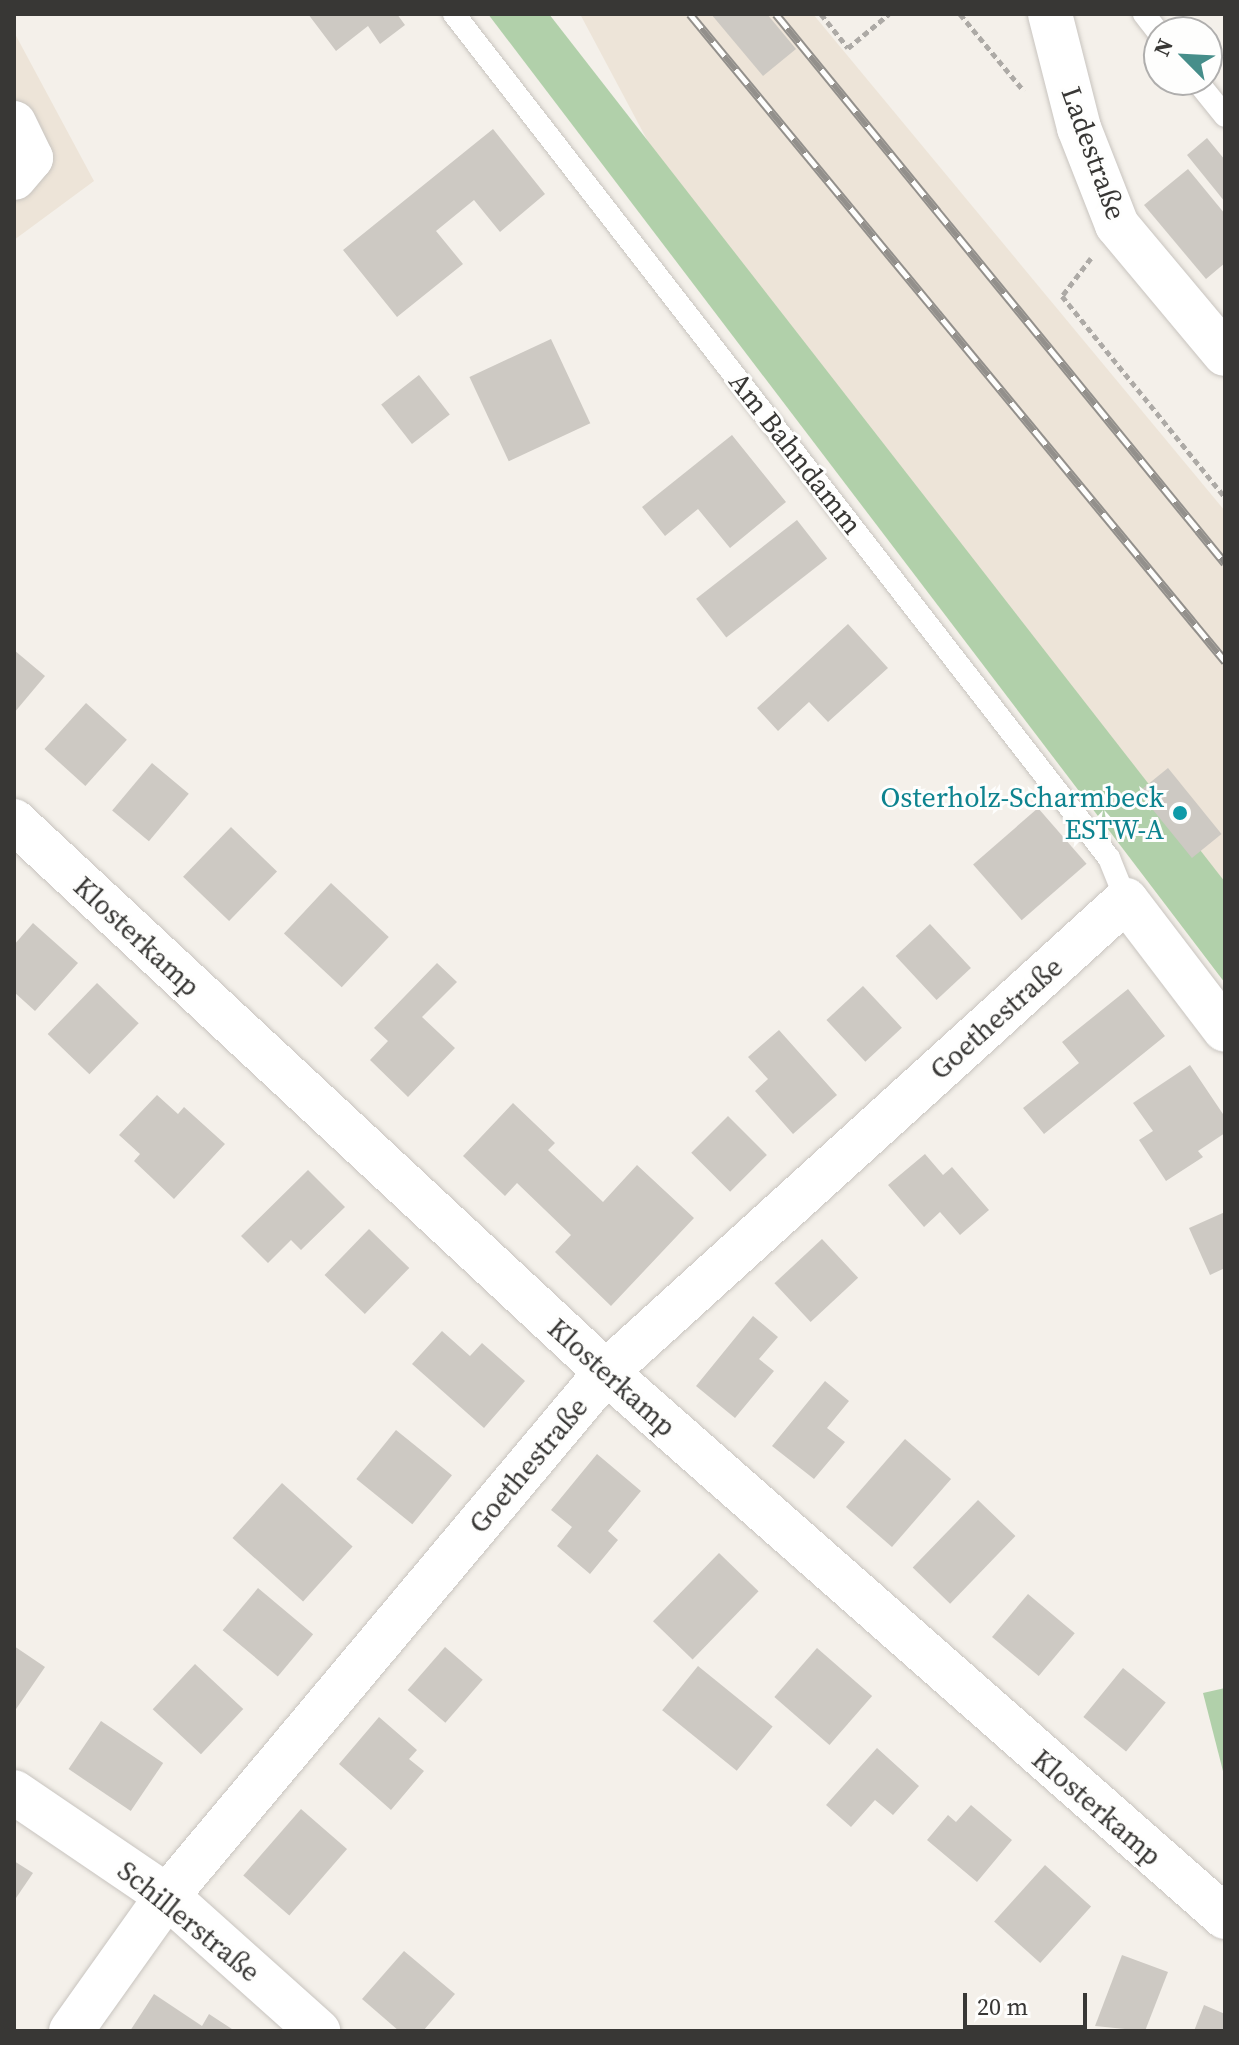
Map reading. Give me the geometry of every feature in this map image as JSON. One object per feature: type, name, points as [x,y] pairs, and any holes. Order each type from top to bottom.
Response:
[{"type":"street","name":"Ladestraße","points":[[1050,14],[1079,128],[1117,225],[1225,354]]},
{"type":"street","points":[[14,123],[31,158],[14,178]]},
{"type":"street","name":"Klosterkamp","points":[[14,821],[606,1372],[1225,1917]]},
{"type":"street","points":[[1126,900],[1225,1030]]},
{"type":"street","name":"Goethestraße","points":[[71,2031],[167,1896],[606,1372],[1126,900]]},
{"type":"street","name":"Schillerstraße","points":[[14,1792],[167,1896],[318,2031]]},
{"type":"lane","name":"Am Bahndamm","points":[[454,14],[1109,858],[1126,900]]},
{"type":"lane","points":[[1209,96],[1225,116]]},
{"type":"path","points":[[821,14],[848,48],[889,14]]},
{"type":"shaded area","points":[[580,14],[813,14],[1225,511],[1225,890],[669,181]]},
{"type":"shaded area","points":[[14,32],[94,181],[14,240]]},
{"type":"green space","points":[[488,14],[549,14],[1225,882],[1225,983]]},
{"type":"green space","points":[[1225,1688],[1225,1779],[1203,1693]]},
{"type":"building","points":[[308,14],[397,14],[405,25],[380,44],[368,26],[336,51]]},
{"type":"building","points":[[711,14],[767,14],[796,49],[763,76]]},
{"type":"building","points":[[493,129],[545,194],[500,232],[474,200],[436,231],[463,264],[397,317],[343,250]]},
{"type":"building","points":[[1207,138],[1225,160],[1225,202],[1187,155]]},
{"type":"building","points":[[1188,169],[1225,214],[1225,263],[1206,279],[1144,205]]},
{"type":"building","points":[[551,339],[590,423],[509,461],[469,377]]},
{"type":"building","points":[[419,375],[450,414],[412,444],[381,405]]},
{"type":"building","points":[[732,435],[786,502],[730,548],[698,509],[665,536],[642,507]]},
{"type":"building","points":[[797,520],[827,559],[726,637],[696,599]]},
{"type":"building","points":[[848,624],[888,668],[828,722],[809,702],[778,731],[757,708]]},
{"type":"building","points":[[14,650],[45,676],[14,713]]},
{"type":"building","points":[[86,703],[127,740],[85,786],[45,749]]},
{"type":"building","points":[[152,763],[189,794],[149,841],[112,810]]},
{"type":"building","name":"Osterholz-Scharmbeck ESTW-A","points":[[1168,768],[1221,834],[1192,858],[1138,792]]},
{"type":"building","points":[[1038,808],[1087,864],[1022,920],[973,864]]},
{"type":"building","points":[[231,827],[277,871],[229,921],[183,877]]},
{"type":"building","points":[[331,883],[389,937],[342,987],[284,933]]},
{"type":"building","points":[[33,923],[78,963],[35,1011],[14,992],[14,945]]},
{"type":"building","points":[[930,924],[971,968],[937,1000],[896,956]]},
{"type":"building","points":[[437,963],[457,982],[422,1017],[455,1048],[408,1097],[370,1060],[388,1041],[374,1028]]},
{"type":"building","points":[[97,983],[139,1023],[89,1074],[48,1034]]},
{"type":"building","points":[[863,986],[902,1028],[865,1062],[826,1020]]},
{"type":"building","points":[[1128,989],[1165,1036],[1044,1134],[1023,1108],[1079,1063],[1062,1042]]},
{"type":"building","points":[[779,1030],[837,1095],[793,1134],[755,1091],[768,1079],[748,1057]]},
{"type":"building","points":[[1190,1065],[1225,1117],[1225,1133],[1198,1151],[1203,1157],[1166,1181],[1139,1140],[1153,1131],[1133,1103]]},
{"type":"building","points":[[157,1095],[178,1114],[184,1107],[225,1144],[174,1199],[134,1161],[140,1154],[119,1135]]},
{"type":"building","points":[[513,1103],[555,1143],[548,1150],[603,1202],[637,1165],[694,1218],[611,1306],[555,1252],[571,1235],[517,1183],[505,1196],[463,1156]]},
{"type":"building","points":[[728,1116],[767,1155],[730,1192],[691,1153]]},
{"type":"building","points":[[925,1154],[943,1175],[952,1167],[989,1210],[960,1235],[940,1212],[924,1227],[888,1185]]},
{"type":"building","points":[[308,1170],[345,1207],[301,1250],[291,1240],[268,1263],[241,1236]]},
{"type":"building","points":[[1225,1212],[1225,1268],[1210,1275],[1189,1228]]},
{"type":"building","points":[[369,1229],[409,1268],[365,1314],[325,1275]]},
{"type":"building","points":[[822,1239],[858,1278],[811,1322],[774,1283]]},
{"type":"building","points":[[753,1316],[778,1337],[759,1359],[774,1371],[735,1418],[696,1386]]},
{"type":"building","points":[[442,1331],[470,1356],[482,1343],[525,1381],[484,1428],[412,1364]]},
{"type":"building","points":[[825,1381],[849,1401],[827,1428],[845,1442],[814,1479],[772,1446]]},
{"type":"building","points":[[396,1430],[452,1475],[412,1524],[356,1479]]},
{"type":"building","points":[[905,1439],[951,1479],[892,1547],[846,1507]]},
{"type":"building","points":[[597,1454],[641,1491],[608,1531],[618,1540],[590,1574],[557,1546],[572,1527],[551,1510]]},
{"type":"building","points":[[282,1483],[353,1547],[303,1602],[232,1538]]},
{"type":"building","points":[[978,1500],[1015,1536],[950,1604],[913,1568]]},
{"type":"building","points":[[719,1553],[759,1591],[693,1660],[653,1621]]},
{"type":"building","points":[[258,1588],[313,1634],[278,1676],[223,1630]]},
{"type":"building","points":[[1028,1594],[1075,1633],[1039,1676],[992,1637]]},
{"type":"building","points":[[14,1646],[45,1667],[14,1712]]},
{"type":"building","points":[[445,1647],[483,1680],[445,1723],[408,1690]]},
{"type":"building","points":[[817,1648],[872,1696],[829,1745],[774,1697]]},
{"type":"building","points":[[195,1664],[243,1709],[201,1754],[153,1709]]},
{"type":"building","points":[[698,1666],[773,1726],[737,1771],[662,1710]]},
{"type":"building","points":[[1123,1668],[1166,1703],[1126,1752],[1083,1717]]},
{"type":"building","points":[[379,1717],[417,1750],[409,1759],[424,1771],[391,1810],[339,1764]]},
{"type":"building","points":[[101,1721],[163,1763],[131,1811],[69,1769]]},
{"type":"building","points":[[877,1748],[919,1786],[893,1815],[875,1800],[851,1827],[826,1805]]},
{"type":"building","points":[[971,1805],[1012,1840],[977,1882],[927,1840],[948,1815],[956,1822]]},
{"type":"building","points":[[301,1809],[347,1849],[289,1915],[243,1875]]},
{"type":"building","points":[[14,1861],[33,1873],[14,1901]]},
{"type":"building","points":[[1045,1865],[1091,1906],[1040,1963],[994,1921]]},
{"type":"building","points":[[404,1951],[455,1994],[423,2031],[399,2031],[362,1999]]},
{"type":"building","points":[[1122,1955],[1168,1972],[1145,2031],[1095,2026]]},
{"type":"building","points":[[154,1994],[202,2026],[209,2014],[235,2031],[130,2031]]},
{"type":"building","points":[[1204,2005],[1225,2014],[1225,2031],[1194,2031]]},
{"type":"railway","points":[[690,14],[1225,661]]},
{"type":"railway","points":[[776,14],[1225,563]]},
{"type":"place","name":"Osterholz-Scharmbeck ESTW-A","points":[[1180,813]]}]
